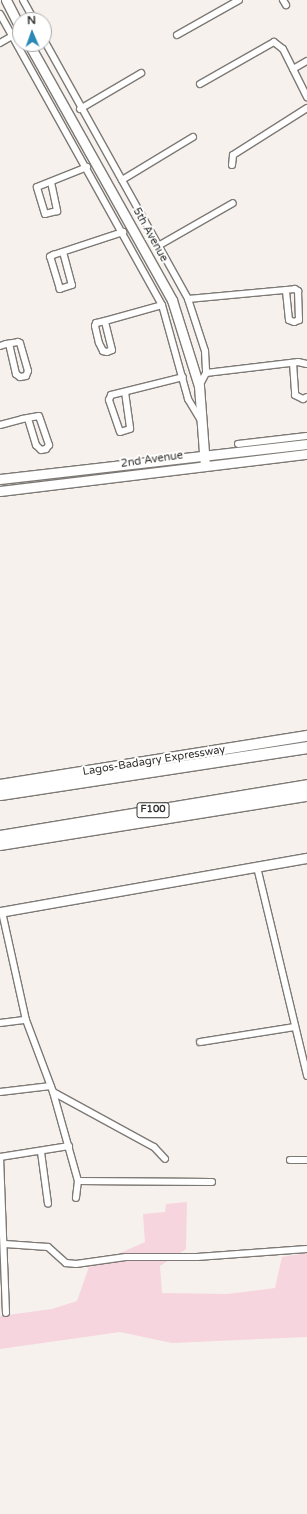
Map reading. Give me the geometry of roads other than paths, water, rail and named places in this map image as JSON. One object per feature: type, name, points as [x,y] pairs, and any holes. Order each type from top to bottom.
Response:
[{"type":"highway","name":"Lagos-Badagry Expressway","points":[[0,794],[307,747]]},
{"type":"highway","name":"F100","points":[[0,836],[307,785]]},
{"type":"main road","name":"Lagos-Badagry Expressway","points":[[0,785],[307,736]]},
{"type":"main road","points":[[0,845],[307,796]]},
{"type":"street","points":[[6,0],[12,12]]},
{"type":"street","points":[[23,0],[30,12]]},
{"type":"street","points":[[177,35],[239,0]]},
{"type":"street","points":[[0,14],[12,36],[0,43]]},
{"type":"street","points":[[200,84],[274,42],[283,49],[307,97]]},
{"type":"street","points":[[21,52],[87,167],[162,306],[188,399],[202,422]]},
{"type":"street","name":"5th Avenue","points":[[33,52],[172,300],[199,386],[205,465]]},
{"type":"street","points":[[50,52],[80,108],[188,299],[205,351],[206,373],[199,386]]},
{"type":"street","points":[[293,69],[307,62]]},
{"type":"street","points":[[80,108],[141,73]]},
{"type":"street","points":[[232,165],[233,155],[307,108]]},
{"type":"street","points":[[122,180],[193,137]]},
{"type":"street","points":[[51,182],[57,210],[45,214],[37,186],[51,182],[87,167]]},
{"type":"street","points":[[158,246],[233,203]]},
{"type":"street","points":[[63,252],[72,285],[60,289],[50,259],[63,252],[123,232]]},
{"type":"street","points":[[188,299],[286,290],[291,288],[298,291],[299,320],[289,320],[286,290]]},
{"type":"street","points":[[105,321],[112,350],[107,352],[103,351],[99,343],[95,326],[96,323],[162,306]]},
{"type":"street","points":[[0,346],[9,344],[18,342],[22,346],[28,371],[26,376],[20,377],[16,374],[9,344]]},
{"type":"street","points":[[206,373],[293,363],[307,364]]},
{"type":"street","points":[[293,363],[295,395],[303,399],[307,397]]},
{"type":"street","points":[[125,392],[130,429],[120,432],[109,397],[125,392],[183,377]]},
{"type":"street","points":[[0,425],[28,418],[41,417],[48,444],[46,449],[41,450],[36,445],[28,418]]},
{"type":"street","points":[[238,444],[307,436]]},
{"type":"street","name":"2nd Avenue","points":[[0,479],[203,454],[307,444]]},
{"type":"street","name":"2nd Avenue","points":[[0,491],[205,465],[307,454]]},
{"type":"street","points":[[76,1198],[78,1181],[69,1146],[52,1089],[26,1020],[1,912],[307,858]]},
{"type":"street","points":[[257,867],[307,1076]]},
{"type":"street","points":[[0,1023],[26,1020]]},
{"type":"street","points":[[200,1042],[295,1027]]},
{"type":"street","points":[[0,1092],[52,1089],[154,1147],[165,1159]]},
{"type":"street","points":[[6,1313],[5,1244],[0,1157],[41,1152],[69,1146]]},
{"type":"street","points":[[41,1152],[48,1204]]},
{"type":"street","points":[[290,1160],[307,1160]]},
{"type":"street","points":[[78,1181],[212,1182]]},
{"type":"street","points":[[5,1244],[48,1247],[66,1263],[76,1264],[126,1256],[197,1257],[307,1249]]}]
